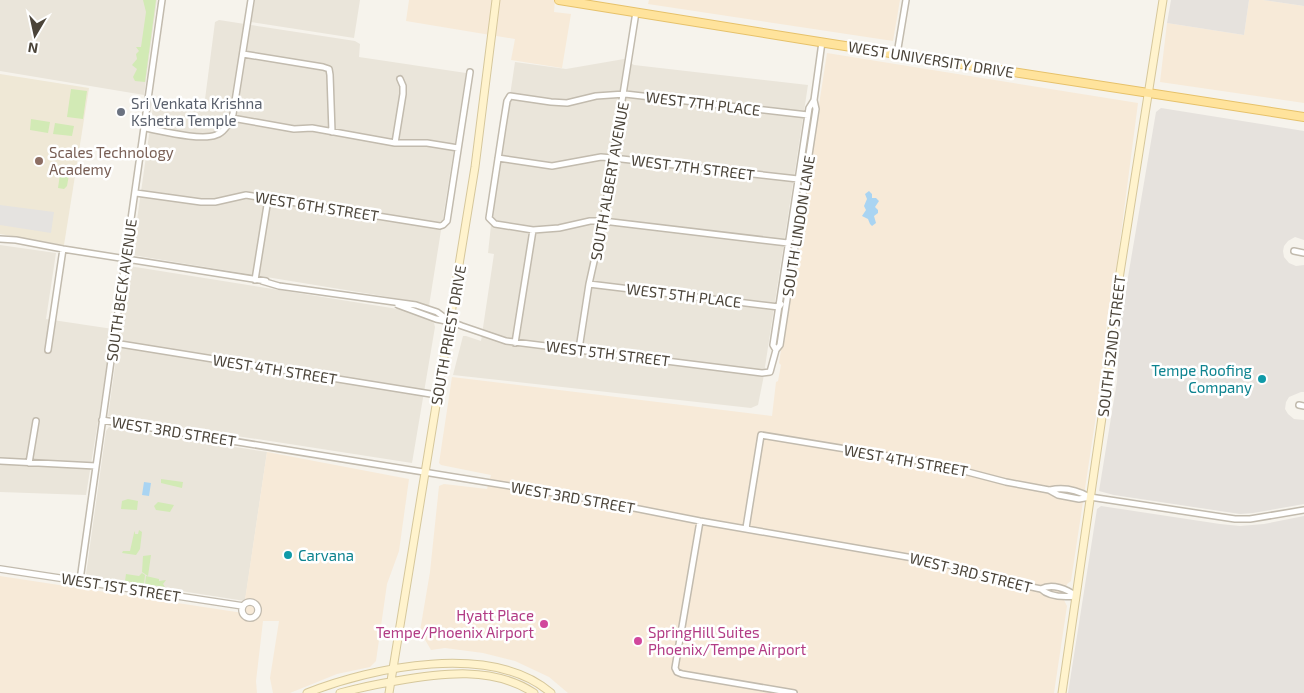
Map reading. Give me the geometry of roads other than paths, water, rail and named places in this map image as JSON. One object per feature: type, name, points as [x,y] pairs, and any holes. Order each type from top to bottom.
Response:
[{"type":"main road","name":"SOUTH PRIEST DRIVE","points":[[389,693],[475,167],[496,0]]},
{"type":"main road","name":"WEST UNIVERSITY DRIVE","points":[[559,0],[1304,117]]},
{"type":"main road","name":"SOUTH 52ND STREET","points":[[1062,693],[1109,369],[1113,317],[1163,0]]},
{"type":"main road","points":[[307,693],[343,680],[393,670],[442,664],[476,664],[515,673],[551,693]]},
{"type":"main road","points":[[340,693],[365,686],[434,675],[471,673],[495,677],[518,684],[534,693]]},
{"type":"main road","points":[[518,684],[526,683],[543,693]]},
{"type":"street","name":"SOUTH BECK AVENUE","points":[[80,580],[162,0]]},
{"type":"street","points":[[144,128],[205,137],[218,135],[226,128],[232,118],[251,0]]},
{"type":"street","points":[[897,54],[906,0]]},
{"type":"street","name":"SOUTH ALBERT AVENUE","points":[[579,349],[589,284],[603,221],[636,12]]},
{"type":"street","name":"SOUTH LINDON LANE","points":[[770,372],[776,350],[780,346],[816,109],[814,100],[822,42]]},
{"type":"street","points":[[243,54],[329,69],[332,132]]},
{"type":"street","points":[[232,118],[294,129],[312,128],[395,143],[427,143],[458,148],[470,72]]},
{"type":"street","points":[[395,143],[403,94],[403,86],[400,79]]},
{"type":"street","name":"WEST 7TH PLACE","points":[[498,158],[507,101],[510,96],[567,103],[596,96],[624,94],[808,115]]},
{"type":"street","name":"SOUTH LINDON LANE","points":[[776,350],[774,345],[788,244],[809,108],[814,100]]},
{"type":"street","points":[[808,115],[810,120],[808,142],[810,147]]},
{"type":"street","name":"WEST 6TH STREET","points":[[136,193],[201,202],[222,201],[246,195],[440,226],[446,221],[458,148]]},
{"type":"street","points":[[498,158],[489,218],[491,222],[533,230],[559,228],[590,221],[603,221],[788,244],[798,226]]},
{"type":"street","name":"WEST 7TH STREET","points":[[498,158],[552,166],[595,158],[613,158],[798,179]]},
{"type":"street","points":[[798,179],[807,163]]},
{"type":"street","points":[[255,280],[268,198]]},
{"type":"street","points":[[515,343],[533,230]]},
{"type":"street","name":"WEST 5TH STREET","points":[[0,239],[393,303],[436,319],[449,321],[489,337],[515,343],[579,349],[762,373],[770,372]]},
{"type":"street","points":[[48,350],[63,249]]},
{"type":"street","points":[[1294,251],[1304,253]]},
{"type":"street","name":"WEST 5TH PLACE","points":[[589,284],[779,307]]},
{"type":"street","points":[[779,307],[788,288]]},
{"type":"street","name":"WEST 4TH STREET","points":[[114,343],[437,396]]},
{"type":"street","name":"WEST 3RD STREET","points":[[102,420],[578,497],[700,521],[942,563],[1003,581],[1041,589],[1045,593],[1053,595],[1076,596]]},
{"type":"street","points":[[29,463],[36,421]]},
{"type":"street","name":"WEST 4TH STREET","points":[[746,528],[762,435],[936,464],[1014,484],[1049,490],[1058,495],[1079,499],[1090,497],[1235,519],[1250,519],[1304,510]]},
{"type":"street","points":[[0,461],[96,466]]},
{"type":"street","points":[[700,521],[675,668],[677,672],[794,693]]},
{"type":"street","name":"WEST 1ST STREET","points":[[0,569],[242,606]]},
{"type":"water","points":[[869,191],[872,194],[872,198],[876,198],[879,201],[875,207],[878,210],[878,213],[874,216],[876,223],[872,226],[868,219],[862,216],[866,210],[864,206],[867,199],[865,194]]},
{"type":"water","points":[[144,482],[151,483],[149,496],[142,495]]},
{"type":"place","name":"Sri Venkata Krishna Kshetra Temple","points":[[121,112]]},
{"type":"place","name":"Scales Technology Academy","points":[[39,161]]},
{"type":"place","name":"Tempe Roofing Company","points":[[1262,379]]},
{"type":"place","name":"Carvana","points":[[288,555]]},
{"type":"place","name":"Hyatt Place Tempe/Phoenix Airport","points":[[544,624]]},
{"type":"place","name":"SpringHill Suites Phoenix/Tempe Airport","points":[[638,641]]}]
